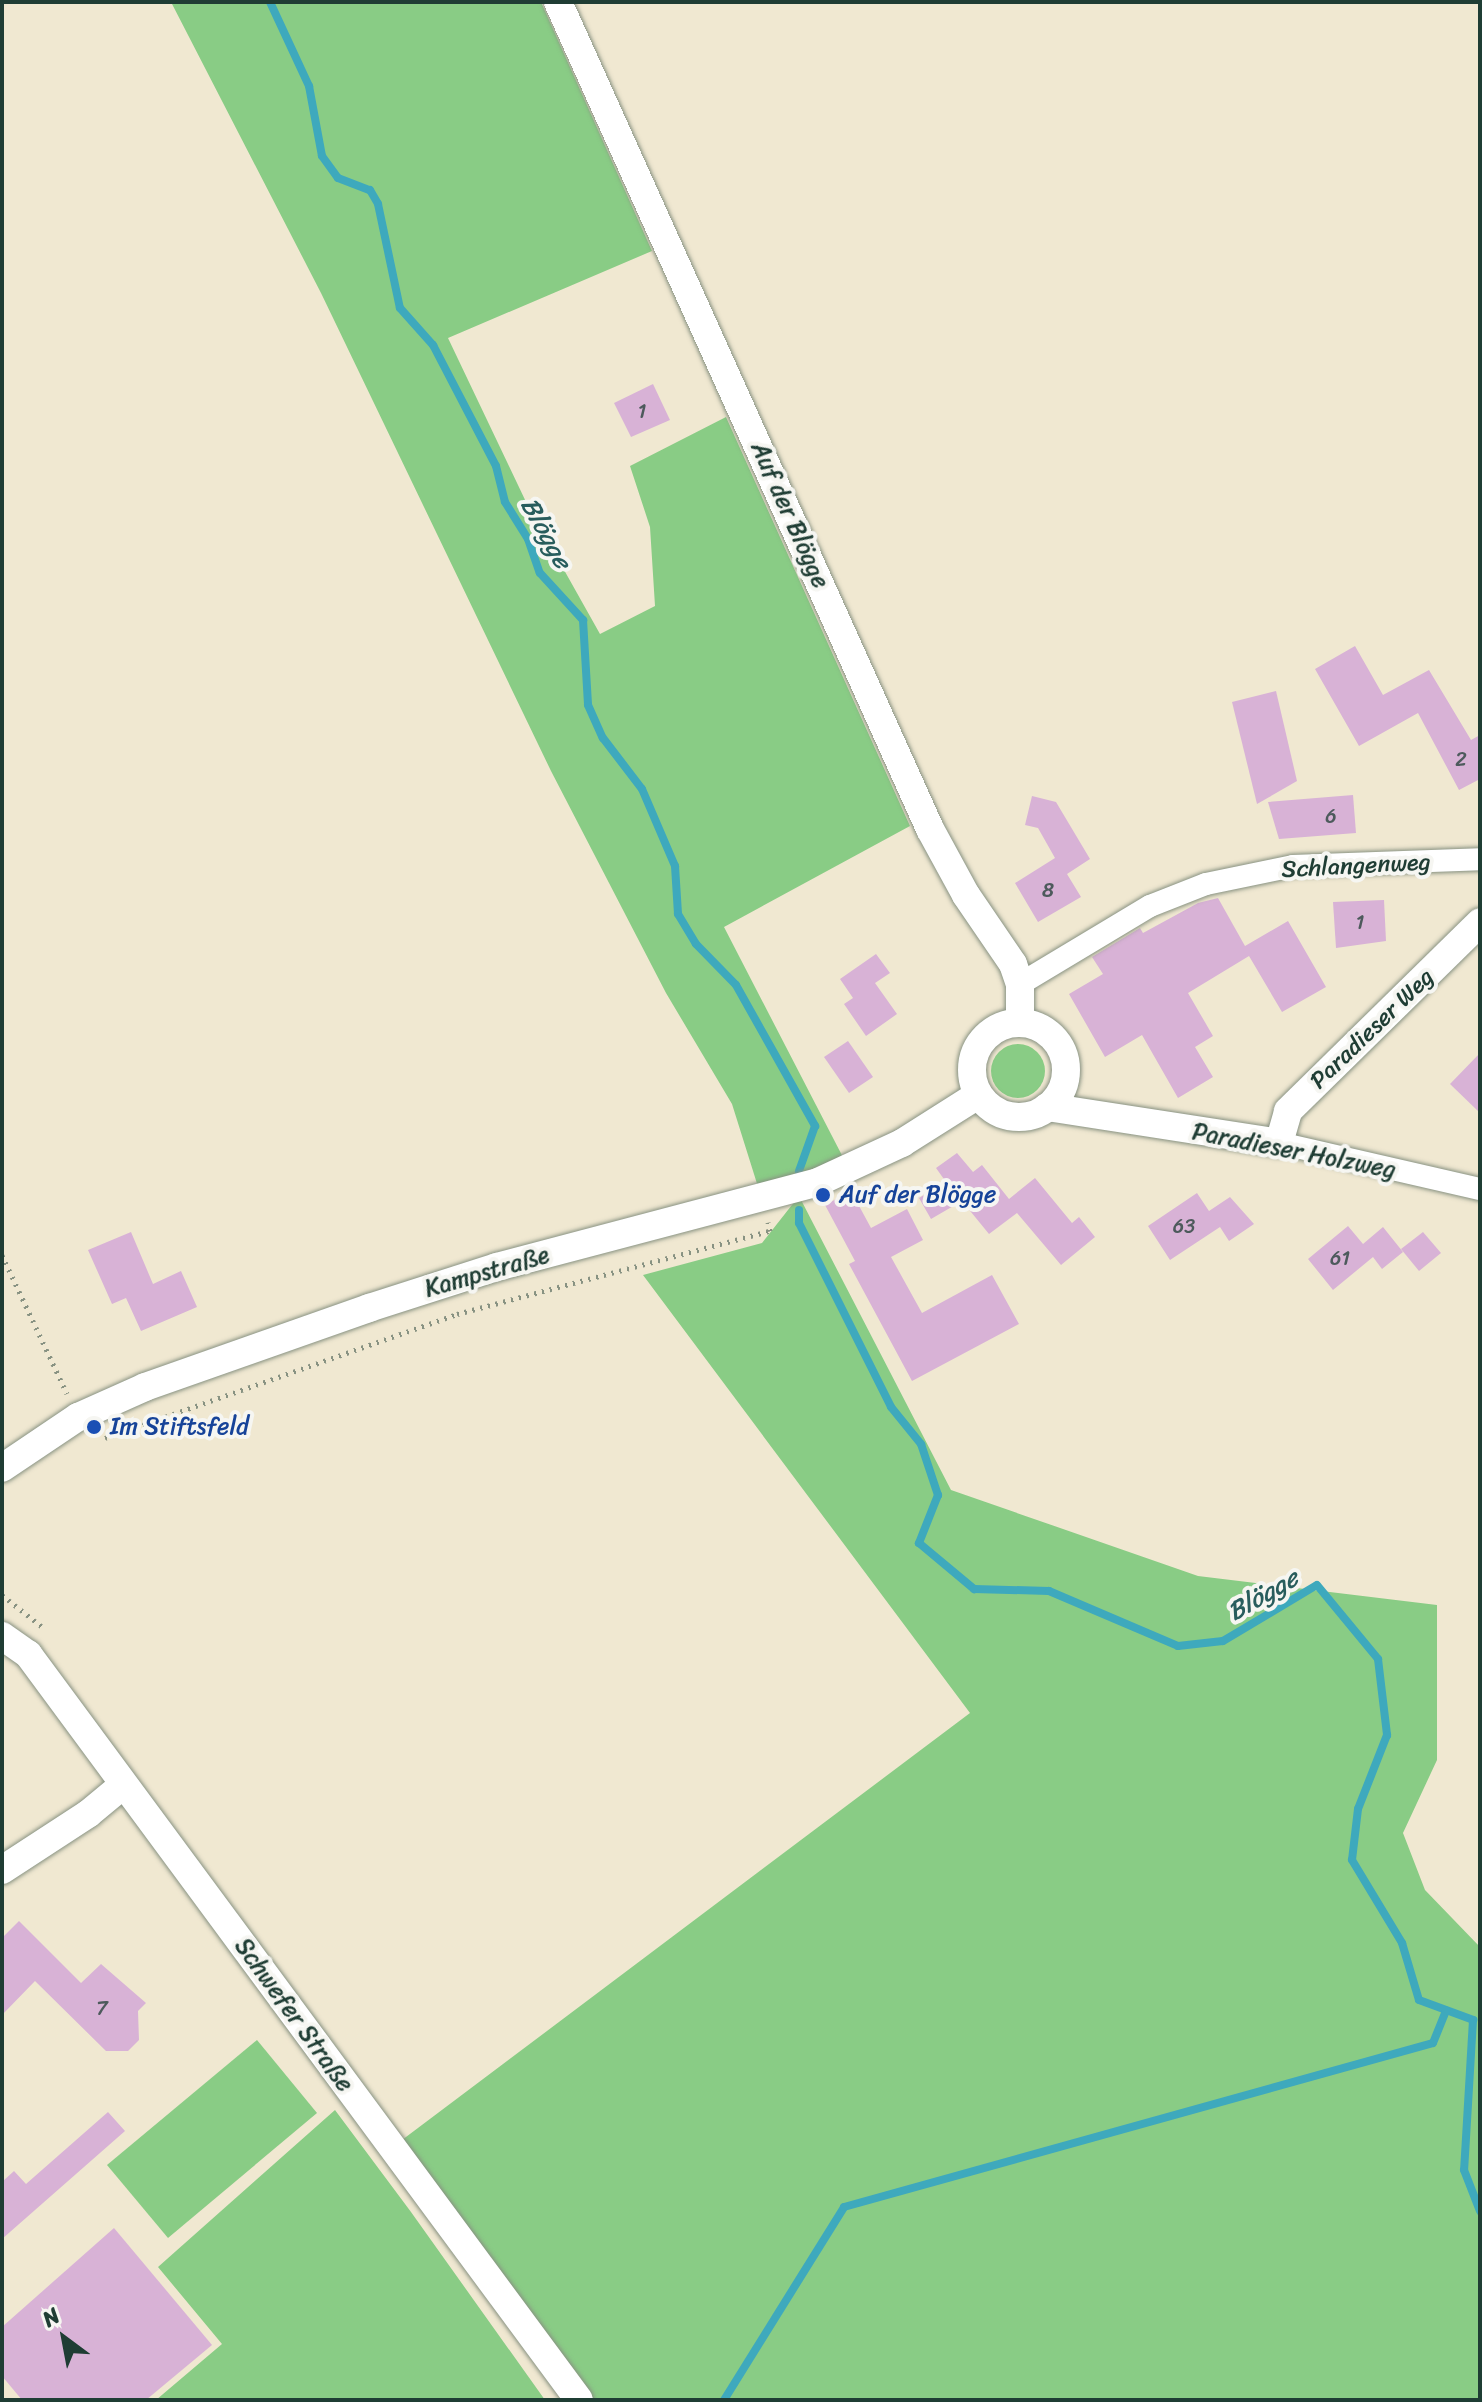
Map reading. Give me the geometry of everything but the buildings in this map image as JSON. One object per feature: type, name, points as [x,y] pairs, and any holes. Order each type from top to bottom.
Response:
[{"type":"street","name":"Auf der Blögge","points":[[558,2],[930,829],[966,895],[1001,944],[1020,984],[1020,1023]]},
{"type":"street","name":"Schlangenweg","points":[[1020,984],[1150,906],[1206,884],[1293,866],[1480,859]]},
{"type":"street","name":"Paradieser Weg","points":[[1279,1143],[1288,1111],[1480,922]]},
{"type":"street","points":[[1066,1075],[1047,1107],[1017,1118],[1001,1114],[978,1095],[972,1079],[977,1048],[1000,1027],[1020,1023],[1052,1037],[1060,1048],[1066,1075],[1107,1120]]},
{"type":"street","name":"Kampstraße","points":[[2,1468],[78,1417],[145,1387],[497,1267],[761,1198],[860,1165],[978,1095]]},
{"type":"street","name":"Paradieser Holzweg","points":[[1047,1107],[1107,1120],[1279,1143],[1480,1189]]},
{"type":"street","name":"Schwefer Straße","points":[[2,1636],[28,1654],[579,2400]]},
{"type":"street","points":[[2,1870],[88,1814],[123,1785]]},
{"type":"path","points":[[89,1444],[457,1314],[770,1231],[761,1198]]},
{"type":"path","points":[[2,1255],[78,1417]]},
{"type":"green space","points":[[171,2],[541,2],[652,251],[448,338],[527,504],[600,634],[655,606],[650,527],[630,466],[726,417],[910,826],[724,927],[847,1165],[759,1190],[732,1104],[666,993],[551,771],[321,293]]},
{"type":"green space","points":[[1018,1044],[1037,1052],[1045,1071],[1037,1090],[1018,1098],[999,1090],[991,1071],[999,1052]]},
{"type":"green space","points":[[799,1196],[951,1490],[1198,1576],[1437,1605],[1437,1760],[1403,1833],[1425,1890],[1480,1947],[1480,2400],[593,2400],[398,2143],[970,1713],[643,1275],[762,1243]]},
{"type":"green space","points":[[257,2040],[317,2113],[168,2238],[107,2165]]},
{"type":"green space","points":[[335,2110],[545,2400],[156,2400],[222,2344],[158,2267]]},
{"type":"waterway","name":"Blögge","points":[[270,2],[309,86],[322,156],[338,178],[370,190],[378,204],[400,308],[433,345],[496,466],[505,502],[528,539],[540,573],[583,620],[588,705],[603,738],[642,789],[675,866],[678,914],[696,944],[736,985],[815,1126],[799,1171]]},
{"type":"waterway","name":"Blögge","points":[[799,1210],[799,1223],[891,1407],[921,1444],[938,1495],[919,1543],[974,1589],[1049,1591],[1178,1646],[1223,1641],[1317,1585],[1378,1659],[1387,1735],[1358,1809],[1352,1860],[1402,1943],[1419,2000],[1473,2020],[1464,2170],[1480,2211]]},
{"type":"waterway","points":[[724,2400],[844,2207],[1433,2043],[1446,2010]]},
{"type":"place","name":"Auf der Blögge","points":[[823,1195]]},
{"type":"place","name":"Im Stiftsfeld","points":[[94,1427]]}]
